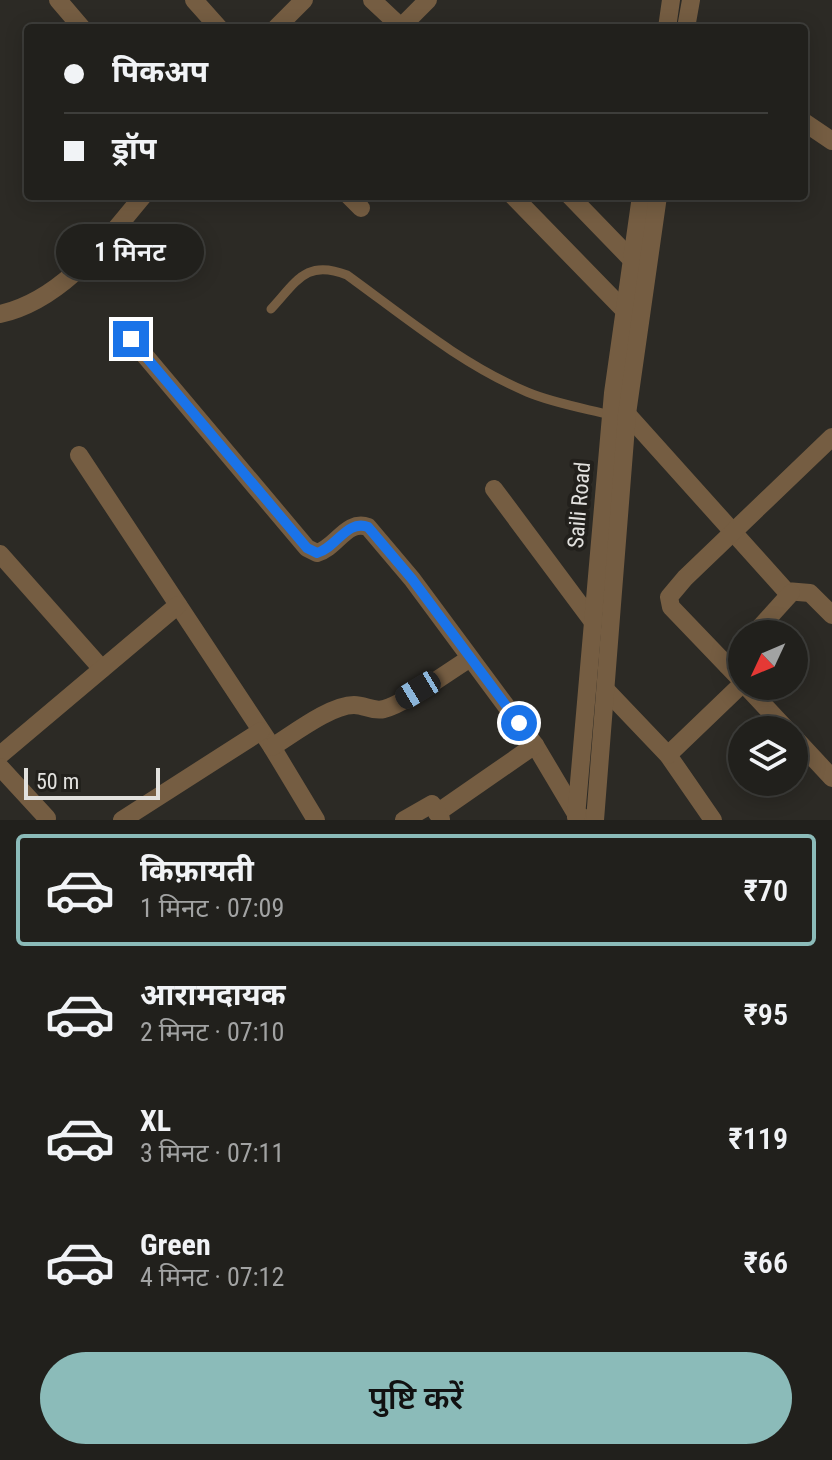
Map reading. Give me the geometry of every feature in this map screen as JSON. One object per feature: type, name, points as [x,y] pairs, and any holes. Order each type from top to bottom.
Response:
[{"type":"street","points":[[58,0],[79,24]]},
{"type":"street","points":[[194,0],[215,24]]},
{"type":"street","points":[[280,24],[304,0]]},
{"type":"street","points":[[372,0],[398,24]]},
{"type":"street","points":[[406,24],[428,0]]},
{"type":"street","points":[[668,24],[671,0]]},
{"type":"street","points":[[687,24],[691,0]]},
{"type":"street","points":[[808,125],[832,141]]},
{"type":"street","points":[[0,314],[27,306],[52,291],[109,236],[140,200]]},
{"type":"street","points":[[517,200],[624,310]]},
{"type":"street","points":[[574,200],[631,259]]},
{"type":"street","name":"Saili Road","points":[[580,818],[593,622],[619,415],[624,310],[640,200]]},
{"type":"street","points":[[595,820],[606,690],[619,415],[657,200]]},
{"type":"street","points":[[131,339],[307,548],[317,553],[324,551],[353,526],[360,524],[368,527],[412,579],[535,745],[580,818]]},
{"type":"street","points":[[619,415],[791,593],[810,593],[832,615]]},
{"type":"street","points":[[727,665],[671,607],[672,592],[832,437]]},
{"type":"street","points":[[79,455],[272,747],[316,820]]},
{"type":"street","points":[[494,489],[593,622]]},
{"type":"street","points":[[0,554],[102,669]]},
{"type":"street","points":[[767,620],[791,593]]},
{"type":"street","points":[[0,755],[178,605]]},
{"type":"street","points":[[272,747],[343,707],[353,705],[374,710],[392,706],[469,659]]},
{"type":"street","points":[[606,690],[668,755],[713,820]]},
{"type":"street","points":[[668,755],[728,698]]},
{"type":"street","points":[[758,700],[774,716]]},
{"type":"street","points":[[122,820],[261,731]]},
{"type":"street","points":[[404,820],[432,804],[439,817],[535,745]]},
{"type":"street","points":[[808,752],[832,778]]},
{"type":"street","points":[[0,767],[47,818]]},
{"type":"lane","points":[[271,309],[310,270],[330,268],[347,275],[459,356],[488,373],[530,393],[619,415]]},
{"type":"route","points":[[131,339],[307,548],[317,553],[324,551],[353,526],[360,524],[368,527],[412,579],[519,723]]}]
